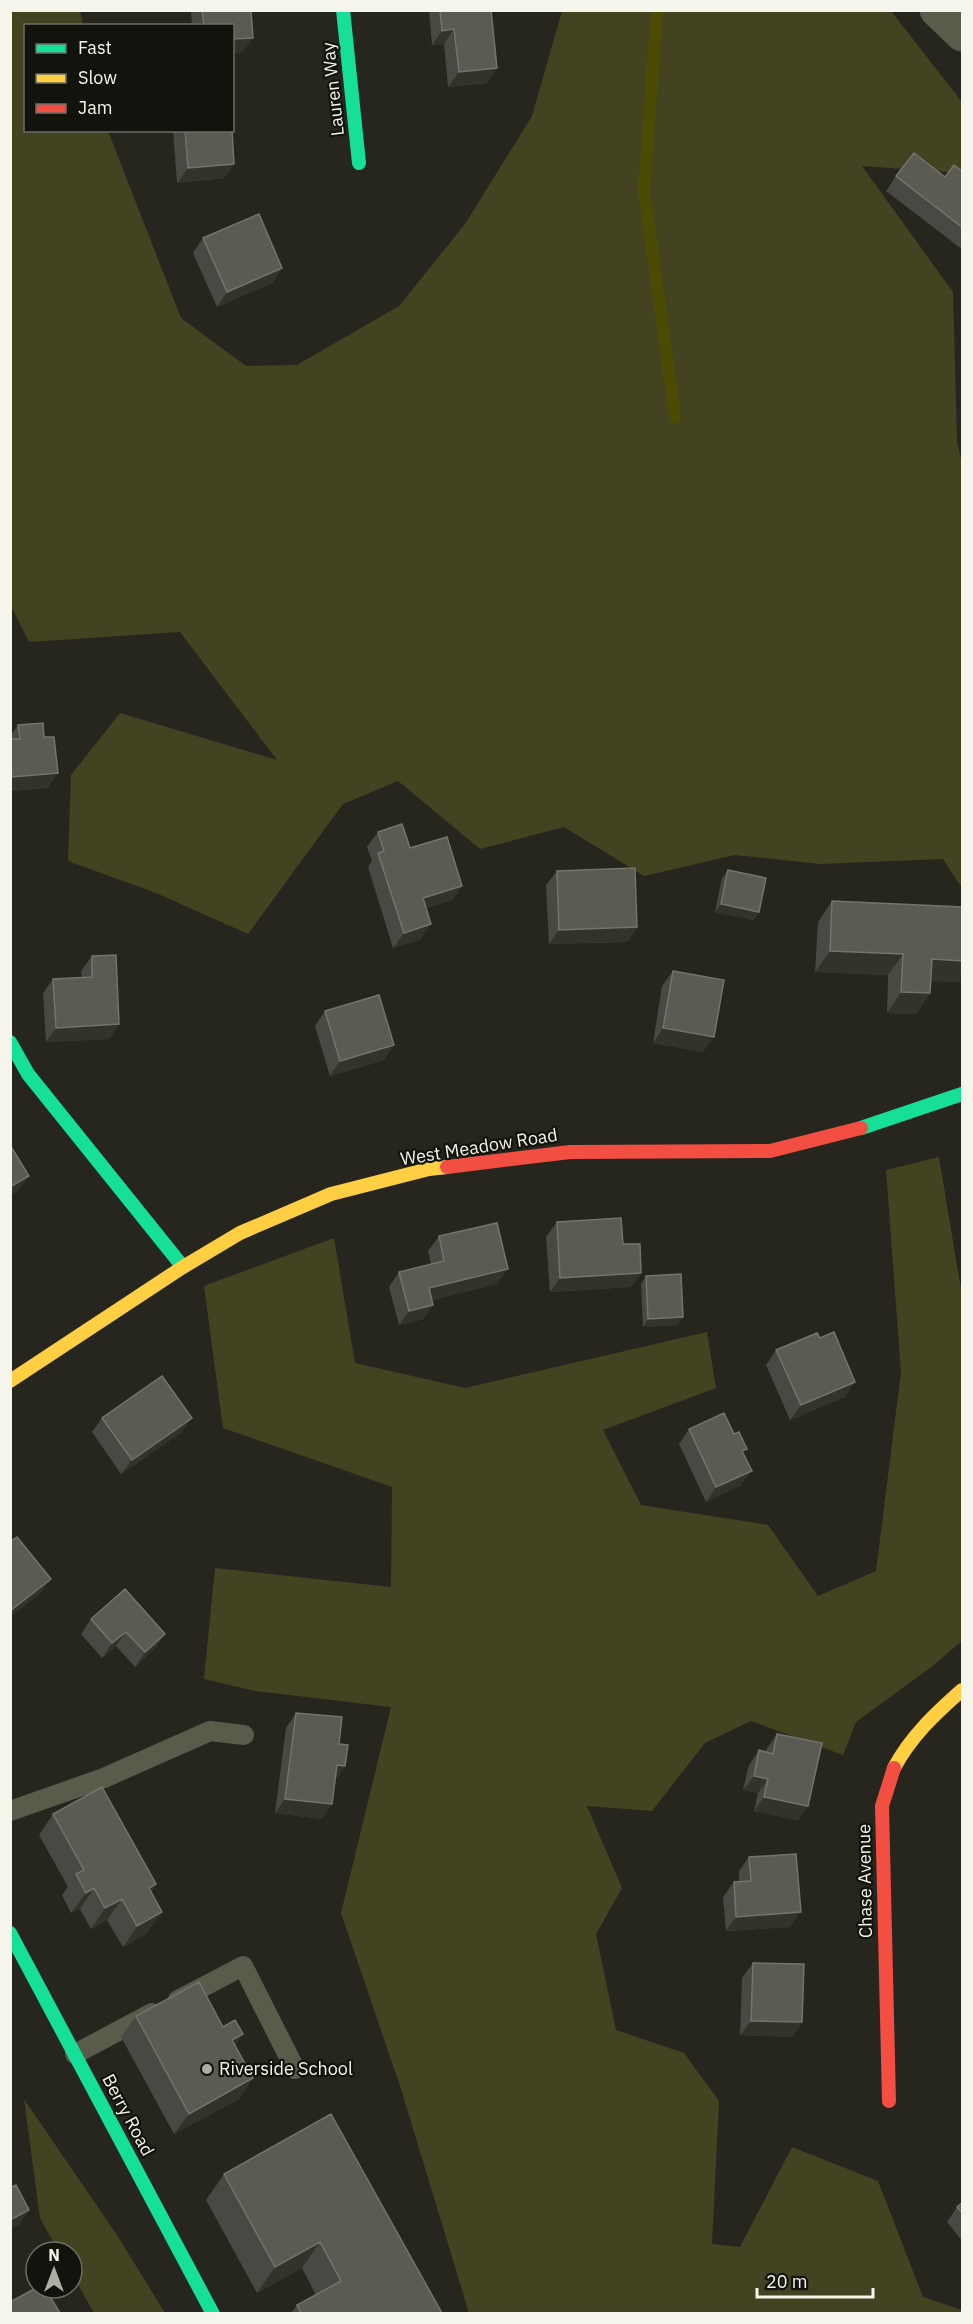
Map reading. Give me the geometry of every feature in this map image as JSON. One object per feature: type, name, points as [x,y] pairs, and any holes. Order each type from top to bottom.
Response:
[{"type":"street","name":"Lauren Way","points":[[343,10],[359,163]]},
{"type":"street","points":[[936,10],[963,35]]},
{"type":"street","points":[[10,1042],[28,1074],[183,1267]]},
{"type":"street","name":"West Meadow Road","points":[[10,1381],[183,1267],[240,1233],[331,1194],[429,1169],[570,1152],[770,1151],[844,1134],[963,1094]]},
{"type":"street","name":"Chase Avenue","points":[[889,2101],[882,1806],[894,1765],[906,1746],[934,1715],[963,1690]]},
{"type":"street","name":"Berry Road","points":[[10,1933],[213,2313]]},
{"type":"lane","points":[[10,1811],[104,1778],[210,1731],[244,1735]]},
{"type":"lane","points":[[75,2054],[243,1966],[295,2069]]},
{"type":"shaded area","points":[[11,11],[80,11],[83,24],[24,24],[24,132],[108,132],[181,318],[246,366],[297,365],[399,306],[465,224],[532,116],[562,11],[891,11],[962,102],[962,173],[862,166],[953,292],[957,442],[962,463],[962,888],[943,859],[820,864],[735,855],[644,876],[564,827],[480,849],[398,781],[343,804],[248,934],[156,893],[68,861],[71,775],[120,713],[277,760],[180,632],[29,642],[11,606]]},
{"type":"shaded area","points":[[939,1157],[962,1295],[962,1641],[930,1668],[856,1722],[843,1755],[751,1721],[705,1743],[652,1811],[587,1806],[622,1888],[596,1934],[616,2030],[684,2053],[719,2101],[712,2244],[740,2247],[792,2147],[878,2181],[923,2297],[962,2310],[962,2313],[469,2313],[401,2089],[341,1913],[391,1707],[255,1691],[204,1679],[215,1568],[391,1587],[392,1487],[223,1428],[204,1286],[334,1238],[355,1363],[465,1388],[707,1332],[716,1388],[603,1430],[641,1505],[768,1525],[818,1596],[876,1571],[901,1372],[886,1170]]},
{"type":"shaded area","points":[[24,2099],[117,2235],[165,2313],[94,2313],[84,2295],[84,2240],[52,2240],[40,2218]]},
{"type":"building","points":[[202,10],[251,10],[253,38],[234,39],[234,24],[204,24]]},
{"type":"building","points":[[440,10],[491,10],[497,68],[459,72],[454,29],[442,31]]},
{"type":"building","points":[[185,132],[232,132],[234,164],[188,168]]},
{"type":"building","points":[[914,153],[945,177],[954,165],[963,172],[963,228],[896,176]]},
{"type":"building","points":[[259,214],[282,268],[227,292],[203,238]]},
{"type":"building","points":[[43,723],[44,737],[54,737],[58,773],[12,777],[10,739],[20,739],[18,725]]},
{"type":"building","points":[[402,824],[410,848],[447,837],[462,886],[423,898],[431,924],[404,933],[378,853],[384,851],[378,832]]},
{"type":"building","points":[[635,868],[637,927],[559,930],[557,871]]},
{"type":"building","points":[[728,870],[766,878],[759,912],[721,904]]},
{"type":"building","points":[[832,901],[963,907],[963,961],[932,959],[930,993],[901,992],[903,954],[830,951]]},
{"type":"building","points":[[116,955],[119,1024],[56,1028],[53,979],[92,977],[92,956]]},
{"type":"building","points":[[673,971],[724,980],[714,1037],[663,1028]]},
{"type":"building","points":[[379,995],[394,1045],[340,1061],[325,1011]]},
{"type":"building","points":[[10,1145],[29,1176],[10,1187]]},
{"type":"building","points":[[621,1218],[623,1244],[640,1244],[641,1273],[560,1278],[557,1222]]},
{"type":"building","points":[[497,1223],[508,1269],[429,1288],[433,1305],[409,1311],[399,1272],[444,1261],[439,1236]]},
{"type":"building","points":[[681,1274],[683,1317],[648,1319],[646,1276]]},
{"type":"building","points":[[834,1332],[855,1382],[801,1405],[776,1350],[817,1333],[820,1338]]},
{"type":"building","points":[[162,1376],[192,1418],[132,1460],[102,1418]]},
{"type":"building","points":[[724,1413],[734,1434],[739,1432],[747,1449],[742,1451],[752,1471],[716,1487],[689,1429]]},
{"type":"building","points":[[17,1537],[51,1579],[10,1611],[10,1542]]},
{"type":"building","points":[[125,1589],[165,1634],[145,1652],[126,1632],[112,1643],[91,1619]]},
{"type":"building","points":[[296,1713],[342,1717],[339,1744],[348,1745],[345,1766],[337,1765],[332,1804],[285,1799]]},
{"type":"building","points":[[777,1734],[822,1743],[808,1806],[764,1797],[768,1779],[754,1776],[759,1750],[773,1754]]},
{"type":"building","points":[[102,1787],[156,1884],[149,1888],[162,1912],[137,1926],[122,1899],[105,1908],[94,1888],[86,1893],[76,1874],[84,1870],[53,1814]]},
{"type":"building","points":[[796,1854],[801,1912],[736,1917],[734,1882],[751,1881],[749,1857]]},
{"type":"building","points":[[753,1963],[804,1964],[802,2022],[751,2021]]},
{"type":"building","points":[[199,1982],[223,2027],[235,2020],[243,2034],[232,2040],[253,2078],[189,2114],[136,2016]]},
{"type":"building","points":[[331,2114],[442,2313],[301,2313],[297,2305],[341,2281],[320,2242],[275,2267],[224,2174]]},
{"type":"building","points":[[16,2185],[29,2210],[10,2220],[10,2188]]},
{"type":"building","points":[[963,2202],[963,2214],[957,2207]]},
{"type":"building","points":[[24,2294],[24,2300],[52,2300],[60,2313],[10,2313],[10,2302]]},
{"type":"waterway","points":[[657,10],[644,190],[675,417]]},
{"type":"traffic: fast","points":[[343,10],[359,163]]},
{"type":"traffic: fast","points":[[10,1042],[28,1074],[183,1267]]},
{"type":"traffic: fast","points":[[861,1128],[962,1094]]},
{"type":"traffic: fast","points":[[10,1933],[213,2314]]},
{"type":"traffic: slow","points":[[10,1381],[183,1267],[240,1233],[331,1194],[429,1169],[447,1167]]},
{"type":"traffic: slow","points":[[894,1768],[916,1735],[962,1690]]},
{"type":"traffic: jam","points":[[447,1167],[570,1152],[770,1151],[861,1128]]},
{"type":"traffic: jam","points":[[889,2101],[882,1806],[894,1768]]},
{"type":"place","name":"Riverside School","points":[[207,2069]]}]
